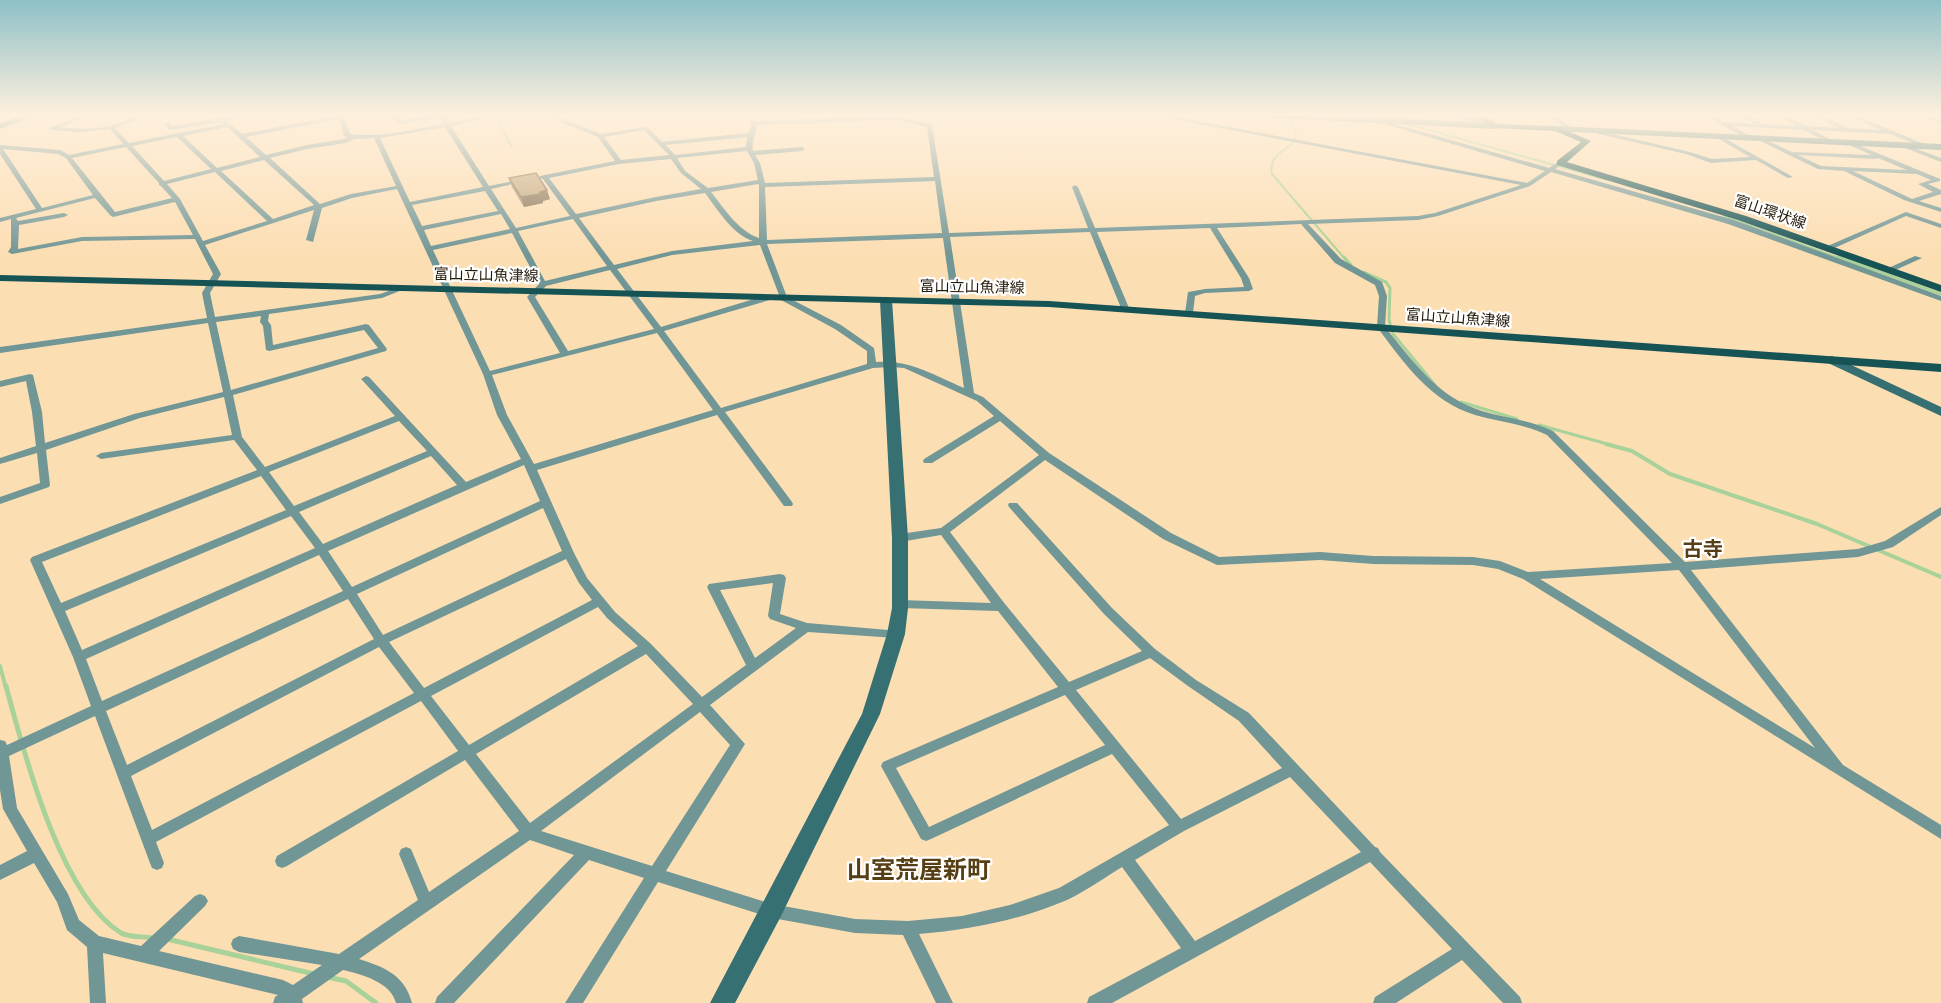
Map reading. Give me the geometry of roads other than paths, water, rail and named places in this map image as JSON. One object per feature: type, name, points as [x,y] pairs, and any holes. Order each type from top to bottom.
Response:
[{"type":"main road","points":[[1555,166],[1562,161]]},
{"type":"main road","name":"富山環状線","points":[[1555,166],[1700,204],[1941,289]]},
{"type":"main road","name":"富山立山魚津線","points":[[0,278],[447,289],[541,288],[631,294],[1125,308],[1941,368]]},
{"type":"street","points":[[8,161],[39,209]]},
{"type":"street","points":[[71,161],[113,215],[177,199]]},
{"type":"street","points":[[140,161],[177,199],[217,274],[206,293],[237,437],[322,550],[381,641],[528,832],[586,853],[772,911],[855,926],[908,928],[962,923],[1010,912],[1063,894],[1179,827],[1293,770]]},
{"type":"street","points":[[205,161],[271,221]]},
{"type":"street","points":[[161,184],[259,161]]},
{"type":"street","points":[[269,161],[319,206]]},
{"type":"street","points":[[387,161],[487,374],[502,415],[529,464],[545,503],[583,580],[611,615],[647,647],[738,744],[573,1003]]},
{"type":"street","points":[[469,161],[514,231],[541,288]]},
{"type":"street","points":[[408,204],[630,161]]},
{"type":"street","points":[[676,161],[683,172],[707,191],[731,222],[752,238],[763,242]]},
{"type":"street","points":[[754,161],[762,183],[763,242],[784,298],[838,327],[871,350],[872,365]]},
{"type":"street","points":[[935,161],[969,393]]},
{"type":"street","points":[[1402,161],[1528,184]]},
{"type":"street","points":[[1535,161],[1731,222],[1941,298]]},
{"type":"street","points":[[1758,161],[1790,177]]},
{"type":"street","points":[[1805,161],[1820,168],[1918,172]]},
{"type":"street","points":[[1889,161],[1938,180],[1921,184],[1940,193]]},
{"type":"street","points":[[566,355],[531,297],[541,288],[614,267],[705,248],[763,242],[1212,225],[1304,224],[1436,215],[1528,184],[1555,166]]},
{"type":"street","points":[[1841,169],[1906,199],[1941,210]]},
{"type":"street","points":[[545,177],[788,504]]},
{"type":"street","points":[[428,249],[707,191],[762,183],[937,179]]},
{"type":"street","points":[[0,255],[82,239],[200,241],[351,196],[399,187]]},
{"type":"street","points":[[1075,187],[1125,308]]},
{"type":"street","points":[[1914,200],[1940,193]]},
{"type":"street","points":[[14,220],[39,209],[97,196]]},
{"type":"street","points":[[310,240],[319,206]]},
{"type":"street","points":[[419,229],[502,212]]},
{"type":"street","points":[[1827,248],[1906,214],[1940,225]]},
{"type":"street","points":[[0,220],[64,215]]},
{"type":"street","points":[[12,252],[16,236],[14,220]]},
{"type":"street","points":[[1304,224],[1338,261],[1379,284],[1383,296],[1381,327],[1431,386],[1445,398],[1469,409],[1540,428],[1550,433],[1682,566],[1842,772]]},
{"type":"street","points":[[1189,313],[1191,294],[1249,289],[1245,278],[1212,225]]},
{"type":"street","points":[[1888,270],[1918,258]]},
{"type":"street","points":[[0,350],[382,296],[403,288]]},
{"type":"street","points":[[487,374],[660,330],[770,297]]},
{"type":"street","points":[[722,1003],[772,911],[871,714],[896,634],[900,604],[900,538],[886,300]]},
{"type":"street","points":[[0,461],[136,416],[226,394],[383,349],[366,327],[269,348],[267,325],[264,322],[265,312]]},
{"type":"street","points":[[1832,360],[1941,412]]},
{"type":"street","points":[[79,657],[464,486],[529,464],[872,365],[891,364],[929,375],[980,399],[1045,455],[1167,536],[1217,561],[1320,556],[1372,561],[1473,561],[1500,565],[1527,576],[1941,833]]},
{"type":"street","points":[[0,384],[30,377],[37,412],[45,485],[0,501]]},
{"type":"street","points":[[366,379],[464,486]]},
{"type":"street","points":[[157,863],[79,657],[36,560],[401,417]]},
{"type":"street","points":[[928,461],[1000,417]]},
{"type":"street","points":[[101,456],[237,437]]},
{"type":"street","points":[[58,609],[433,452]]},
{"type":"street","points":[[900,538],[944,531],[1045,455]]},
{"type":"street","points":[[545,503],[99,711],[4,749],[10,809],[63,899],[73,925],[95,943],[146,952],[283,988],[293,997],[338,963],[528,832],[806,627]]},
{"type":"street","points":[[1013,506],[1108,611],[1151,652],[1192,683],[1245,717],[1514,1003]]},
{"type":"street","points":[[1527,576],[1858,553],[1888,544],[1941,510]]},
{"type":"street","points":[[944,531],[1001,607],[1179,827]]},
{"type":"street","points":[[123,773],[381,641],[568,552]]},
{"type":"street","points":[[753,666],[714,587],[780,578],[774,616],[806,627],[896,634]]},
{"type":"street","points":[[148,839],[600,601]]},
{"type":"street","points":[[900,604],[1001,607]]},
{"type":"street","points":[[282,861],[647,647]]},
{"type":"street","points":[[1114,747],[926,836],[888,766],[1151,652]]},
{"type":"street","points":[[443,1003],[586,853]]},
{"type":"street","points":[[1095,1003],[1373,853]]},
{"type":"street","points":[[0,873],[36,854]]},
{"type":"street","points":[[406,855],[426,902]]},
{"type":"street","points":[[1125,858],[1191,950]]},
{"type":"street","points":[[146,952],[200,901]]},
{"type":"street","points":[[908,928],[945,1003]]},
{"type":"street","points":[[95,943],[98,1003]]},
{"type":"street","points":[[239,944],[379,973],[399,988],[404,1003]]},
{"type":"street","points":[[1381,1003],[1464,950]]},
{"type":"waterway","points":[[1274,161],[1272,174],[1345,259]]},
{"type":"waterway","points":[[1539,161],[1608,180]]},
{"type":"waterway","points":[[1724,216],[1842,259]]},
{"type":"waterway","points":[[1344,257],[1351,265]]},
{"type":"waterway","points":[[1838,257],[1941,294]]},
{"type":"waterway","points":[[1363,272],[1386,282],[1390,288],[1389,320],[1393,334],[1435,385]]},
{"type":"waterway","points":[[1461,402],[1517,419]]},
{"type":"waterway","points":[[1539,425],[1611,445]]},
{"type":"waterway","points":[[1606,444],[1632,451],[1670,474],[1817,524],[1941,577]]},
{"type":"waterway","points":[[0,666],[6,688]]},
{"type":"waterway","points":[[6,686],[34,784],[47,820],[80,888],[99,914],[121,933],[153,938]]},
{"type":"waterway","points":[[167,939],[314,974]]},
{"type":"waterway","points":[[327,977],[346,981],[376,1003]]},
{"type":"district","name":"古寺","points":[[1703,549]]},
{"type":"district","name":"山室荒屋新町","points":[[919,870]]}]
